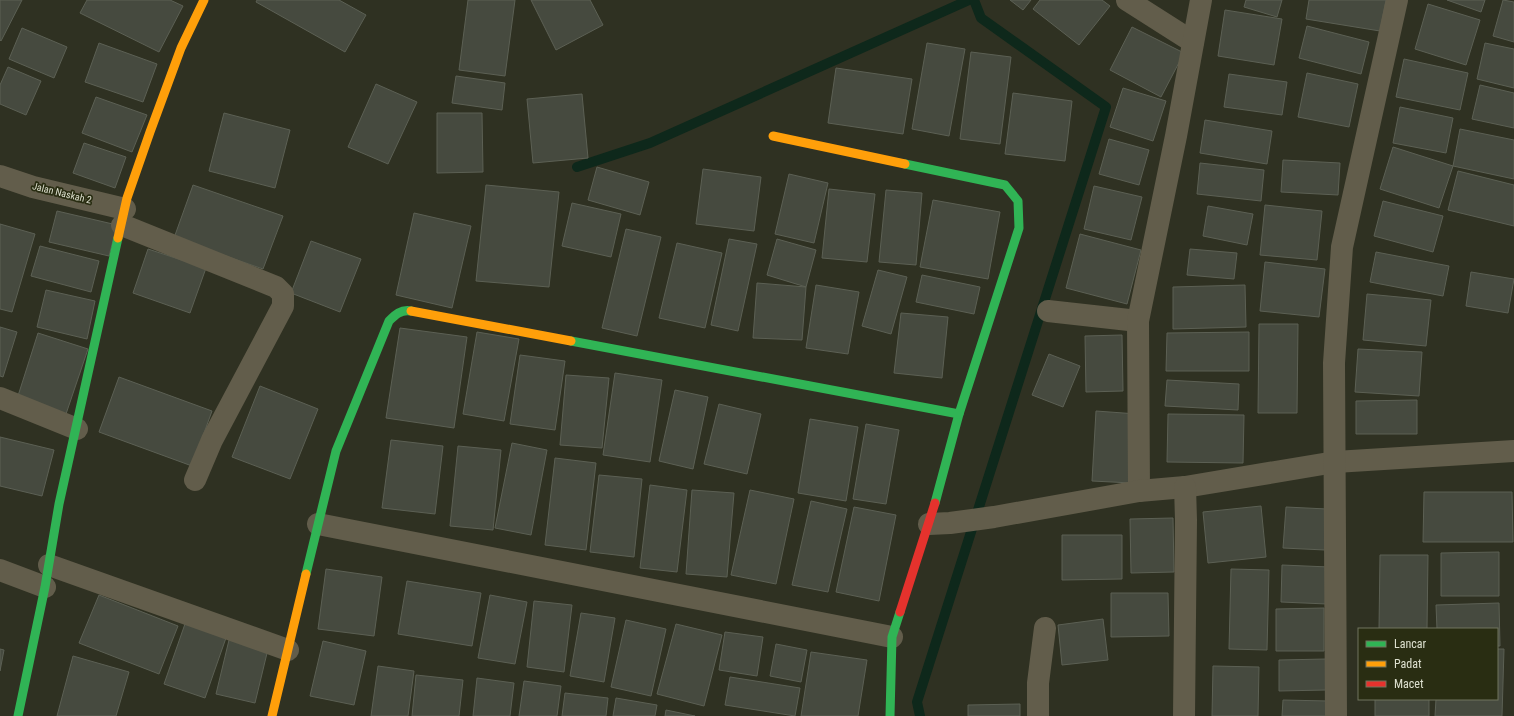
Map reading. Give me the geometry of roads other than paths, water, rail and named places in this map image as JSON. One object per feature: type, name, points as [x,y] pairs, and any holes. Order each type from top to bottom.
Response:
[{"type":"street","points":[[18,716],[45,587],[59,504],[77,429],[123,217],[150,132],[176,62],[204,0]]},
{"type":"street","points":[[1127,0],[1193,42]]},
{"type":"street","points":[[1139,491],[1138,321],[1175,144],[1201,0]]},
{"type":"street","points":[[1336,716],[1334,363],[1342,247],[1397,0]]},
{"type":"street","points":[[773,136],[1005,185],[1018,201],[1019,228],[959,414],[939,524],[892,637],[890,716]]},
{"type":"street","name":"Jalan Naskah 2","points":[[0,176],[123,217],[276,287],[283,294],[283,306],[212,440],[195,480]]},
{"type":"street","points":[[272,716],[336,451],[389,321],[397,313],[407,310],[959,414]]},
{"type":"street","points":[[1048,311],[1138,321]]},
{"type":"street","points":[[0,398],[77,429]]},
{"type":"street","points":[[939,524],[994,517],[1139,491],[1185,487],[1335,462],[1514,451]]},
{"type":"street","points":[[1184,716],[1185,487]]},
{"type":"street","points":[[318,524],[892,637]]},
{"type":"street","points":[[49,565],[288,650]]},
{"type":"street","points":[[0,570],[45,587]]},
{"type":"street","points":[[1038,716],[1038,683],[1045,628]]},
{"type":"waterway","points":[[577,167],[650,143],[969,0]]},
{"type":"waterway","points":[[920,716],[917,702],[1106,107],[981,18],[974,0]]}]
